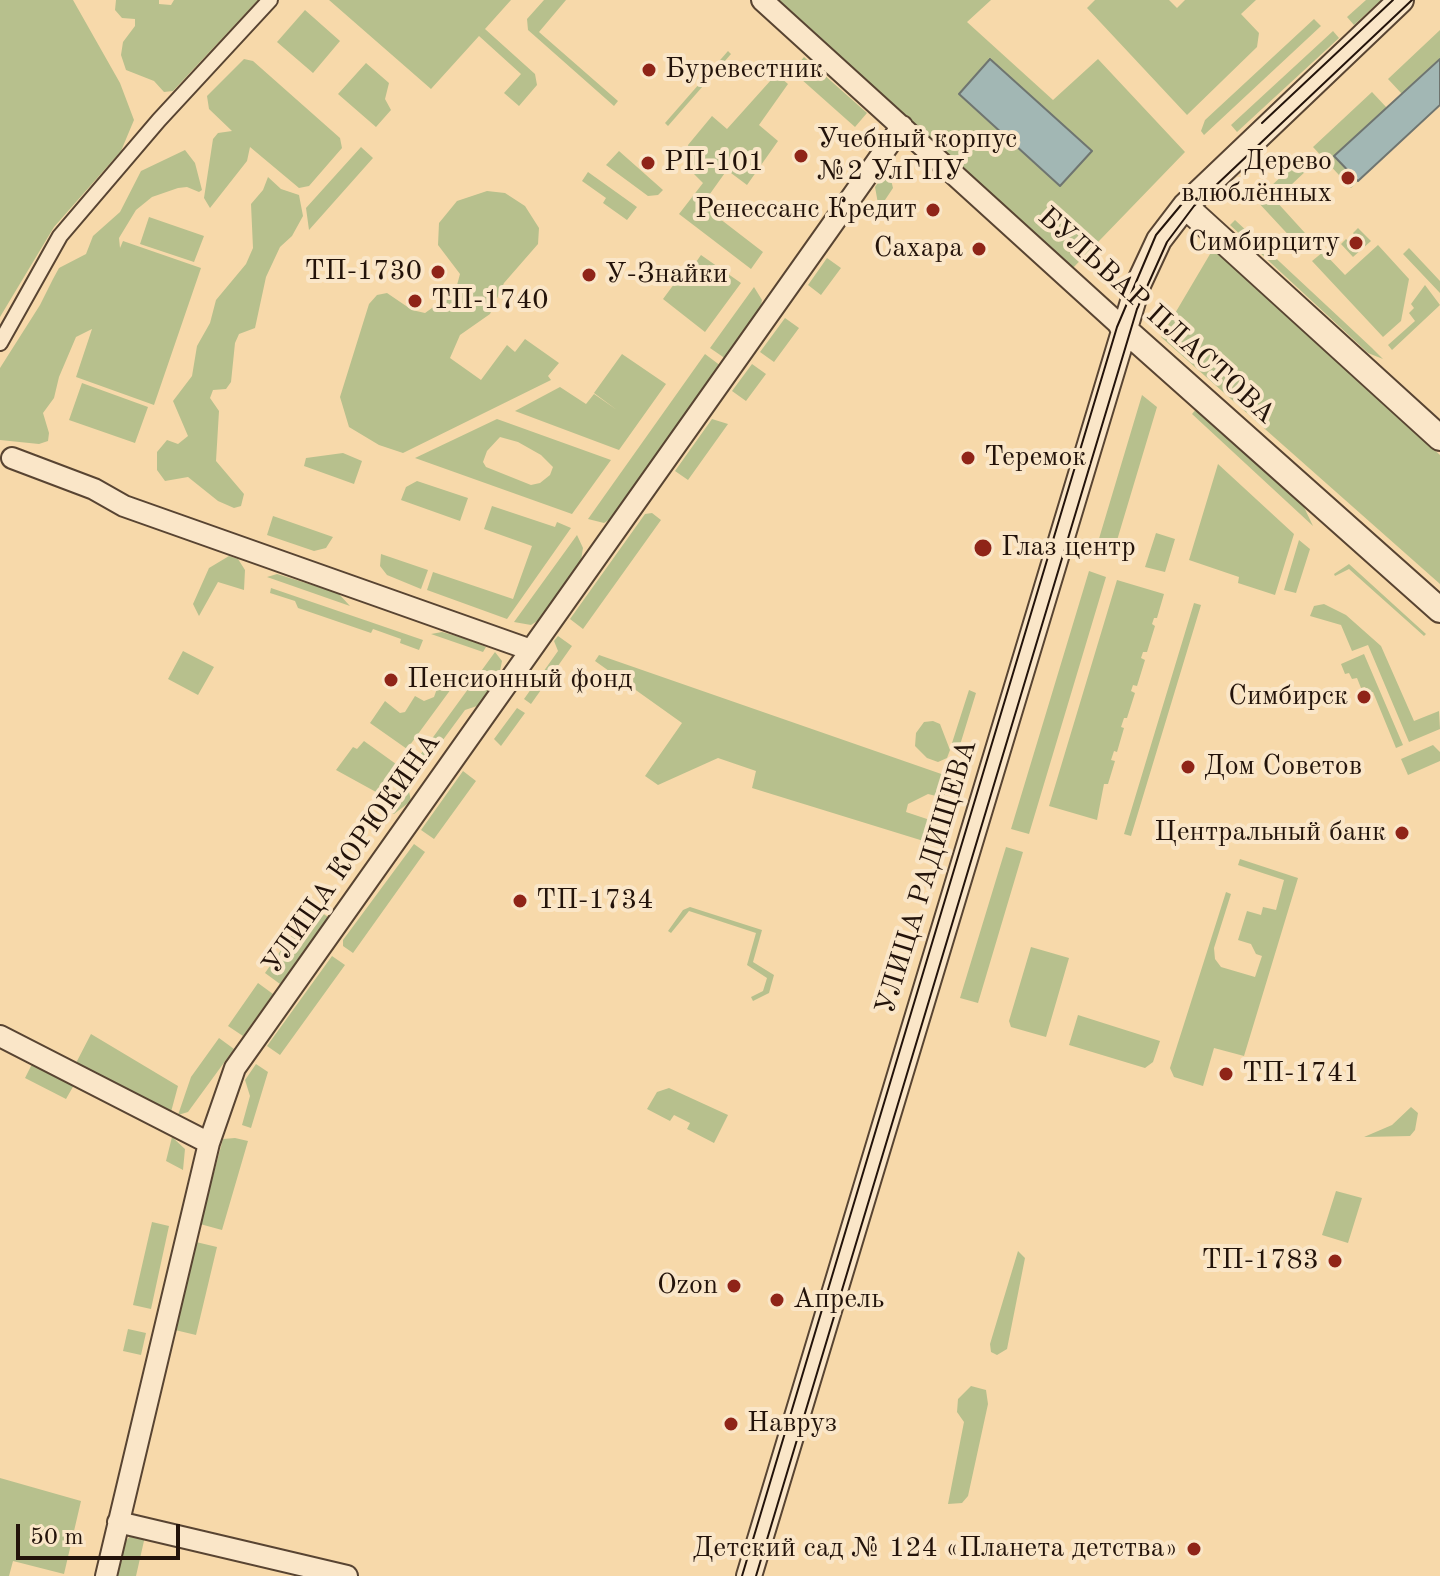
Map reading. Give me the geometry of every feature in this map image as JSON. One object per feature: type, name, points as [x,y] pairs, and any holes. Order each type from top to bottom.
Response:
[{"type":"street","points":[[0,343],[60,236],[159,120],[270,0]]},
{"type":"street","name":"БУЛЬВАР ПЛАСТОВА","points":[[762,0],[1440,610]]},
{"type":"street","name":"УЛИЦА РАДИЩЕВА","points":[[749,1576],[1122,327],[1159,240],[1185,206],[1401,0]]},
{"type":"street","name":"УЛИЦА КОРЮКИНА","points":[[106,1576],[209,1143],[235,1068],[902,126]]},
{"type":"street","points":[[1185,206],[1440,438]]},
{"type":"street","points":[[12,458],[82,484],[135,510],[531,650]]},
{"type":"street","points":[[0,1036],[209,1143]]},
{"type":"street","points":[[118,1522],[347,1576]]},
{"type":"green space","points":[[0,0],[73,0],[120,83],[134,120],[121,151],[54,227],[0,317]]},
{"type":"green space","points":[[116,0],[159,0],[159,4],[171,5],[174,0],[258,0],[173,91],[164,92],[154,81],[126,70],[121,55],[123,42],[135,26],[135,19],[122,18],[115,10]]},
{"type":"green space","points":[[329,0],[511,0],[485,29],[535,74],[537,85],[519,106],[504,93],[521,74],[479,36],[431,89]]},
{"type":"green space","points":[[544,0],[566,0],[539,32],[618,101],[614,106],[528,30],[527,19]]},
{"type":"green space","points":[[773,0],[991,0],[967,22],[1053,100],[1098,59],[1185,152],[1071,270]]},
{"type":"green space","points":[[1095,0],[1169,0],[1177,8],[1185,0],[1256,0],[1241,14],[1259,33],[1257,47],[1187,115],[1087,8]]},
{"type":"green space","points":[[1366,0],[1381,0],[1354,25],[1347,17]]},
{"type":"green space","points":[[305,10],[340,41],[313,73],[277,42]]},
{"type":"green space","points":[[1314,19],[1321,26],[1204,135],[1201,131],[1205,120]]},
{"type":"green space","points":[[1440,30],[1440,59],[1402,94],[1388,79]]},
{"type":"green space","points":[[1333,31],[1339,38],[1237,132],[1231,125]]},
{"type":"green space","points":[[728,51],[731,54],[668,126],[665,123]]},
{"type":"green space","points":[[804,57],[867,113],[855,127],[792,71]]},
{"type":"green space","points":[[244,59],[253,61],[340,138],[342,148],[309,186],[299,188],[250,147],[247,161],[210,208],[204,198],[213,139],[218,133],[232,131],[209,109],[207,96]]},
{"type":"green space","points":[[760,60],[788,84],[759,125],[778,141],[747,185],[727,170],[702,205],[763,252],[751,269],[679,214],[703,183],[693,173],[688,145],[712,116],[727,129],[771,80],[756,65]]},
{"type":"green space","points":[[366,63],[389,83],[385,99],[391,110],[376,127],[338,94]]},
{"type":"green space","points":[[1372,92],[1387,108],[1335,156],[1358,181],[1351,188],[1313,147]]},
{"type":"green space","points":[[361,147],[373,158],[309,230],[306,208]]},
{"type":"green space","points":[[185,150],[195,163],[202,190],[178,188],[152,197],[136,210],[119,238],[120,248],[123,241],[201,268],[154,405],[76,377],[92,329],[76,337],[59,377],[54,398],[43,413],[48,441],[39,444],[0,440],[0,368],[40,305],[59,268],[86,254],[93,236],[120,212],[141,171]]},
{"type":"green space","points":[[619,151],[663,190],[658,195],[648,196],[606,165]]},
{"type":"green space","points":[[1299,160],[1307,170],[1275,200],[1305,233],[1295,242],[1256,200]]},
{"type":"green space","points":[[888,168],[893,188],[879,209],[875,187]]},
{"type":"green space","points":[[588,172],[637,207],[627,220],[603,203],[606,198],[582,181]]},
{"type":"green space","points":[[268,177],[281,189],[299,195],[303,216],[292,236],[280,247],[266,277],[255,328],[239,334],[235,343],[231,382],[226,389],[213,390],[210,398],[219,411],[216,461],[244,494],[241,506],[234,508],[218,501],[188,477],[165,481],[157,470],[157,452],[167,440],[178,444],[188,436],[173,401],[192,376],[197,346],[210,323],[216,300],[246,264],[253,248],[251,204],[263,190]]},
{"type":"green space","points":[[487,191],[505,193],[525,206],[539,228],[538,244],[504,283],[490,314],[460,335],[450,358],[481,380],[507,345],[515,352],[525,339],[559,363],[548,376],[551,380],[403,453],[379,445],[349,427],[340,397],[369,304],[377,295],[387,293],[412,310],[425,313],[446,298],[457,285],[460,274],[438,245],[439,223],[457,201]]},
{"type":"green space","points":[[149,217],[204,236],[194,262],[140,244]]},
{"type":"green space","points":[[1235,220],[1383,359],[1368,353],[1230,225]]},
{"type":"green space","points":[[1358,228],[1371,241],[1353,257],[1341,244],[1346,239],[1355,248],[1361,243],[1353,233]]},
{"type":"green space","points":[[1378,245],[1409,279],[1401,321],[1383,337],[1312,261],[1323,252],[1345,275]]},
{"type":"green space","points":[[1409,248],[1440,281],[1440,293],[1403,254]]},
{"type":"green space","points":[[1213,249],[1440,455],[1440,584],[1161,337]]},
{"type":"green space","points":[[701,255],[741,283],[705,332],[663,299],[677,280],[682,282]]},
{"type":"green space","points":[[827,258],[841,268],[821,295],[808,285]]},
{"type":"green space","points":[[1425,285],[1440,305],[1392,350],[1388,345],[1415,321],[1409,313],[1414,308],[1411,304]]},
{"type":"green space","points":[[754,287],[762,300],[760,311],[726,359],[710,348]]},
{"type":"green space","points":[[785,318],[799,328],[774,362],[760,352]]},
{"type":"green space","points":[[622,354],[666,384],[619,450],[515,411],[560,387],[586,404],[594,394],[617,410],[594,393]]},
{"type":"green space","points":[[705,354],[721,366],[615,516],[604,523],[588,519]]},
{"type":"green space","points":[[752,364],[766,374],[746,401],[732,391]]},
{"type":"green space","points":[[82,383],[148,407],[135,443],[69,420]]},
{"type":"green space","points":[[1142,395],[1157,407],[1112,557],[1095,552]]},
{"type":"green space","points":[[1198,407],[1302,503],[1313,526],[1192,414]]},
{"type":"green space","points":[[497,419],[611,460],[572,514],[415,458]],"holes":[[[500,437],[518,442],[541,455],[553,467],[550,475],[540,483],[531,485],[486,467],[483,462],[487,451]]]},
{"type":"green space","points":[[712,419],[728,424],[688,480],[675,471]]},
{"type":"green space","points":[[343,453],[362,461],[354,484],[304,466],[306,458]]},
{"type":"green space","points":[[1218,464],[1294,534],[1275,595],[1238,583],[1239,577],[1189,560]]},
{"type":"green space","points":[[417,481],[468,498],[460,521],[401,500],[406,487]]},
{"type":"green space","points":[[492,506],[555,527],[557,522],[571,528],[507,619],[427,590],[433,572],[513,599],[532,546],[484,529]]},
{"type":"green space","points":[[652,513],[661,520],[583,629],[570,619],[645,514]]},
{"type":"green space","points":[[273,516],[333,537],[326,548],[314,551],[267,535]]},
{"type":"green space","points":[[1156,533],[1175,539],[1165,572],[1145,567]]},
{"type":"green space","points":[[577,535],[583,548],[580,566],[542,618],[531,625],[514,622]]},
{"type":"green space","points":[[1299,540],[1310,549],[1296,593],[1284,590]]},
{"type":"green space","points":[[381,554],[428,570],[421,589],[387,575],[380,566]]},
{"type":"green space","points":[[229,556],[238,559],[245,570],[244,590],[218,582],[199,616],[193,604],[209,568]]},
{"type":"green space","points":[[1349,564],[1426,634],[1424,636],[1349,569],[1335,576]]},
{"type":"green space","points":[[1089,571],[1106,577],[1029,834],[1011,829]]},
{"type":"green space","points":[[277,574],[338,593],[350,606],[267,577]]},
{"type":"green space","points":[[1117,580],[1164,594],[1157,618],[1152,624],[1155,626],[1147,652],[1143,652],[1141,658],[1145,660],[1137,686],[1133,685],[1131,691],[1135,693],[1121,727],[1124,728],[1117,752],[1114,751],[1111,760],[1115,761],[1108,784],[1104,784],[1097,820],[1049,806]]},
{"type":"green space","points":[[271,588],[423,640],[419,650],[400,643],[401,639],[373,629],[371,633],[298,608],[295,601],[270,593]]},
{"type":"green space","points":[[1194,603],[1201,605],[1131,836],[1124,834]]},
{"type":"green space","points":[[1324,604],[1346,615],[1381,646],[1414,721],[1439,711],[1440,729],[1409,742],[1368,645],[1352,651],[1341,625],[1310,616],[1314,606]]},
{"type":"green space","points":[[442,632],[486,647],[483,652],[431,634]]},
{"type":"green space","points":[[558,636],[572,646],[531,704],[524,699],[558,651],[554,641]]},
{"type":"green space","points":[[183,651],[214,667],[198,695],[168,679]]},
{"type":"green space","points":[[495,652],[502,661],[499,676],[477,706],[465,710],[423,767],[415,762]]},
{"type":"green space","points":[[1364,654],[1403,745],[1396,748],[1373,692],[1368,693],[1365,687],[1361,688],[1357,678],[1352,679],[1349,673],[1345,674],[1341,664]]},
{"type":"green space","points":[[599,655],[950,777],[944,798],[928,794],[908,804],[906,812],[936,822],[930,843],[752,788],[756,771],[718,758],[658,785],[645,776],[682,723],[595,661]]},
{"type":"green space","points":[[439,683],[451,689],[407,749],[370,723],[385,701],[400,713],[405,712],[415,696],[424,701],[434,697]]},
{"type":"green space","points":[[969,690],[976,693],[960,745],[952,743]]},
{"type":"green space","points":[[517,708],[525,713],[501,746],[494,739]]},
{"type":"green space","points":[[924,722],[940,724],[950,750],[947,758],[938,762],[927,758],[915,746],[916,733]]},
{"type":"green space","points":[[364,741],[396,764],[376,792],[336,770],[353,747],[357,749]]},
{"type":"green space","points":[[1433,745],[1440,752],[1440,761],[1408,775],[1401,759]]},
{"type":"green space","points":[[411,768],[418,774],[408,787],[411,801],[394,814],[382,809]]},
{"type":"green space","points":[[463,771],[476,781],[434,839],[421,830]]},
{"type":"green space","points":[[414,844],[425,852],[353,953],[343,946],[343,940]]},
{"type":"green space","points":[[1006,847],[1023,852],[978,1003],[960,998]]},
{"type":"green space","points":[[1240,859],[1298,878],[1244,1056],[1214,1048],[1203,1086],[1174,1077],[1170,1068],[1226,892],[1231,894],[1214,948],[1215,959],[1221,967],[1255,977],[1262,956],[1256,954],[1251,944],[1238,940],[1247,911],[1261,915],[1263,907],[1276,910],[1284,880],[1238,865]]},
{"type":"green space","points":[[312,906],[328,917],[280,984],[265,973]]},
{"type":"green space","points":[[690,907],[762,930],[753,962],[774,975],[769,993],[753,1001],[751,997],[763,991],[767,978],[747,965],[756,933],[689,911],[671,933],[668,931],[683,910]]},
{"type":"green space","points":[[1031,947],[1069,958],[1046,1037],[1011,1027],[1009,1021]]},
{"type":"green space","points":[[332,956],[345,965],[280,1055],[267,1046]]},
{"type":"green space","points":[[258,983],[273,994],[243,1036],[228,1026]]},
{"type":"green space","points":[[1078,1015],[1160,1041],[1153,1062],[1145,1068],[1069,1045]]},
{"type":"green space","points":[[91,1034],[178,1086],[171,1112],[76,1063]]},
{"type":"green space","points":[[219,1038],[234,1049],[188,1112],[178,1115],[191,1077]]},
{"type":"green space","points":[[32,1064],[74,1085],[66,1099],[25,1078]]},
{"type":"green space","points":[[256,1064],[268,1072],[251,1128],[242,1125],[250,1096],[245,1080]]},
{"type":"green space","points":[[669,1088],[728,1115],[714,1143],[687,1129],[690,1123],[674,1115],[670,1121],[647,1109],[657,1092]]},
{"type":"green space","points":[[1411,1107],[1418,1113],[1415,1130],[1410,1136],[1364,1137],[1392,1125]]},
{"type":"green space","points":[[172,1137],[185,1149],[183,1170],[166,1161]]},
{"type":"green space","points":[[223,1139],[248,1141],[222,1230],[200,1224]]},
{"type":"green space","points":[[1336,1191],[1362,1198],[1348,1243],[1322,1235]]},
{"type":"green space","points":[[152,1222],[169,1226],[151,1309],[133,1305]]},
{"type":"green space","points":[[196,1242],[217,1247],[196,1335],[175,1330]]},
{"type":"green space","points":[[1018,1251],[1025,1258],[1007,1349],[997,1355],[991,1352],[990,1344]]},
{"type":"green space","points":[[128,1329],[146,1333],[141,1355],[123,1351]]},
{"type":"green space","points":[[971,1386],[986,1390],[988,1404],[968,1496],[962,1503],[948,1504],[964,1422],[957,1412],[958,1399]]},
{"type":"green space","points":[[0,1478],[81,1501],[64,1574],[13,1561],[9,1576],[0,1576]]},
{"type":"green space","points":[[146,1532],[136,1576],[116,1576],[125,1542],[133,1533]]},
{"type":"shaded area","points":[[990,59],[1092,151],[1060,186],[959,94]]},
{"type":"shaded area","points":[[1440,59],[1440,105],[1358,181],[1334,156]]},
{"type":"tram line","points":[[1262,123],[1393,0]]},
{"type":"tram line","points":[[756,1576],[1137,309],[1167,242],[1194,206],[1412,0]]},
{"type":"tram line","points":[[742,1576],[1117,327],[1156,235],[1191,193]]},
{"type":"place","name":"Буревестник","points":[[649,70]]},
{"type":"place","name":"Учебный корпус №2 УлГПУ","points":[[801,156]]},
{"type":"place","name":"РП-101","points":[[648,163]]},
{"type":"place","name":"Дерево влюблённых","points":[[1348,178]]},
{"type":"place","name":"Ренессанс Кредит","points":[[933,210]]},
{"type":"place","name":"Симбирциту","points":[[1356,243]]},
{"type":"place","name":"Сахара","points":[[979,249]]},
{"type":"place","name":"ТП-1730","points":[[438,272]]},
{"type":"place","name":"У-Знайки","points":[[589,275]]},
{"type":"place","name":"ТП-1740","points":[[415,301]]},
{"type":"place","name":"Теремок","points":[[968,458]]},
{"type":"place","name":"Глаз центр","points":[[983,548]]},
{"type":"place","name":"Пенсионный фонд","points":[[391,680]]},
{"type":"place","name":"Симбирск","points":[[1364,697]]},
{"type":"place","name":"Дом Советов","points":[[1188,767]]},
{"type":"place","name":"Центральный банк","points":[[1402,833]]},
{"type":"place","name":"ТП-1734","points":[[520,901]]},
{"type":"place","name":"ТП-1741","points":[[1226,1074]]},
{"type":"place","name":"ТП-1783","points":[[1335,1261]]},
{"type":"place","name":"Ozon","points":[[734,1286]]},
{"type":"place","name":"Апрель","points":[[777,1300]]},
{"type":"place","name":"Навруз","points":[[731,1424]]},
{"type":"place","name":"Детский сад № 124 «Планета детства»","points":[[1194,1549]]}]
